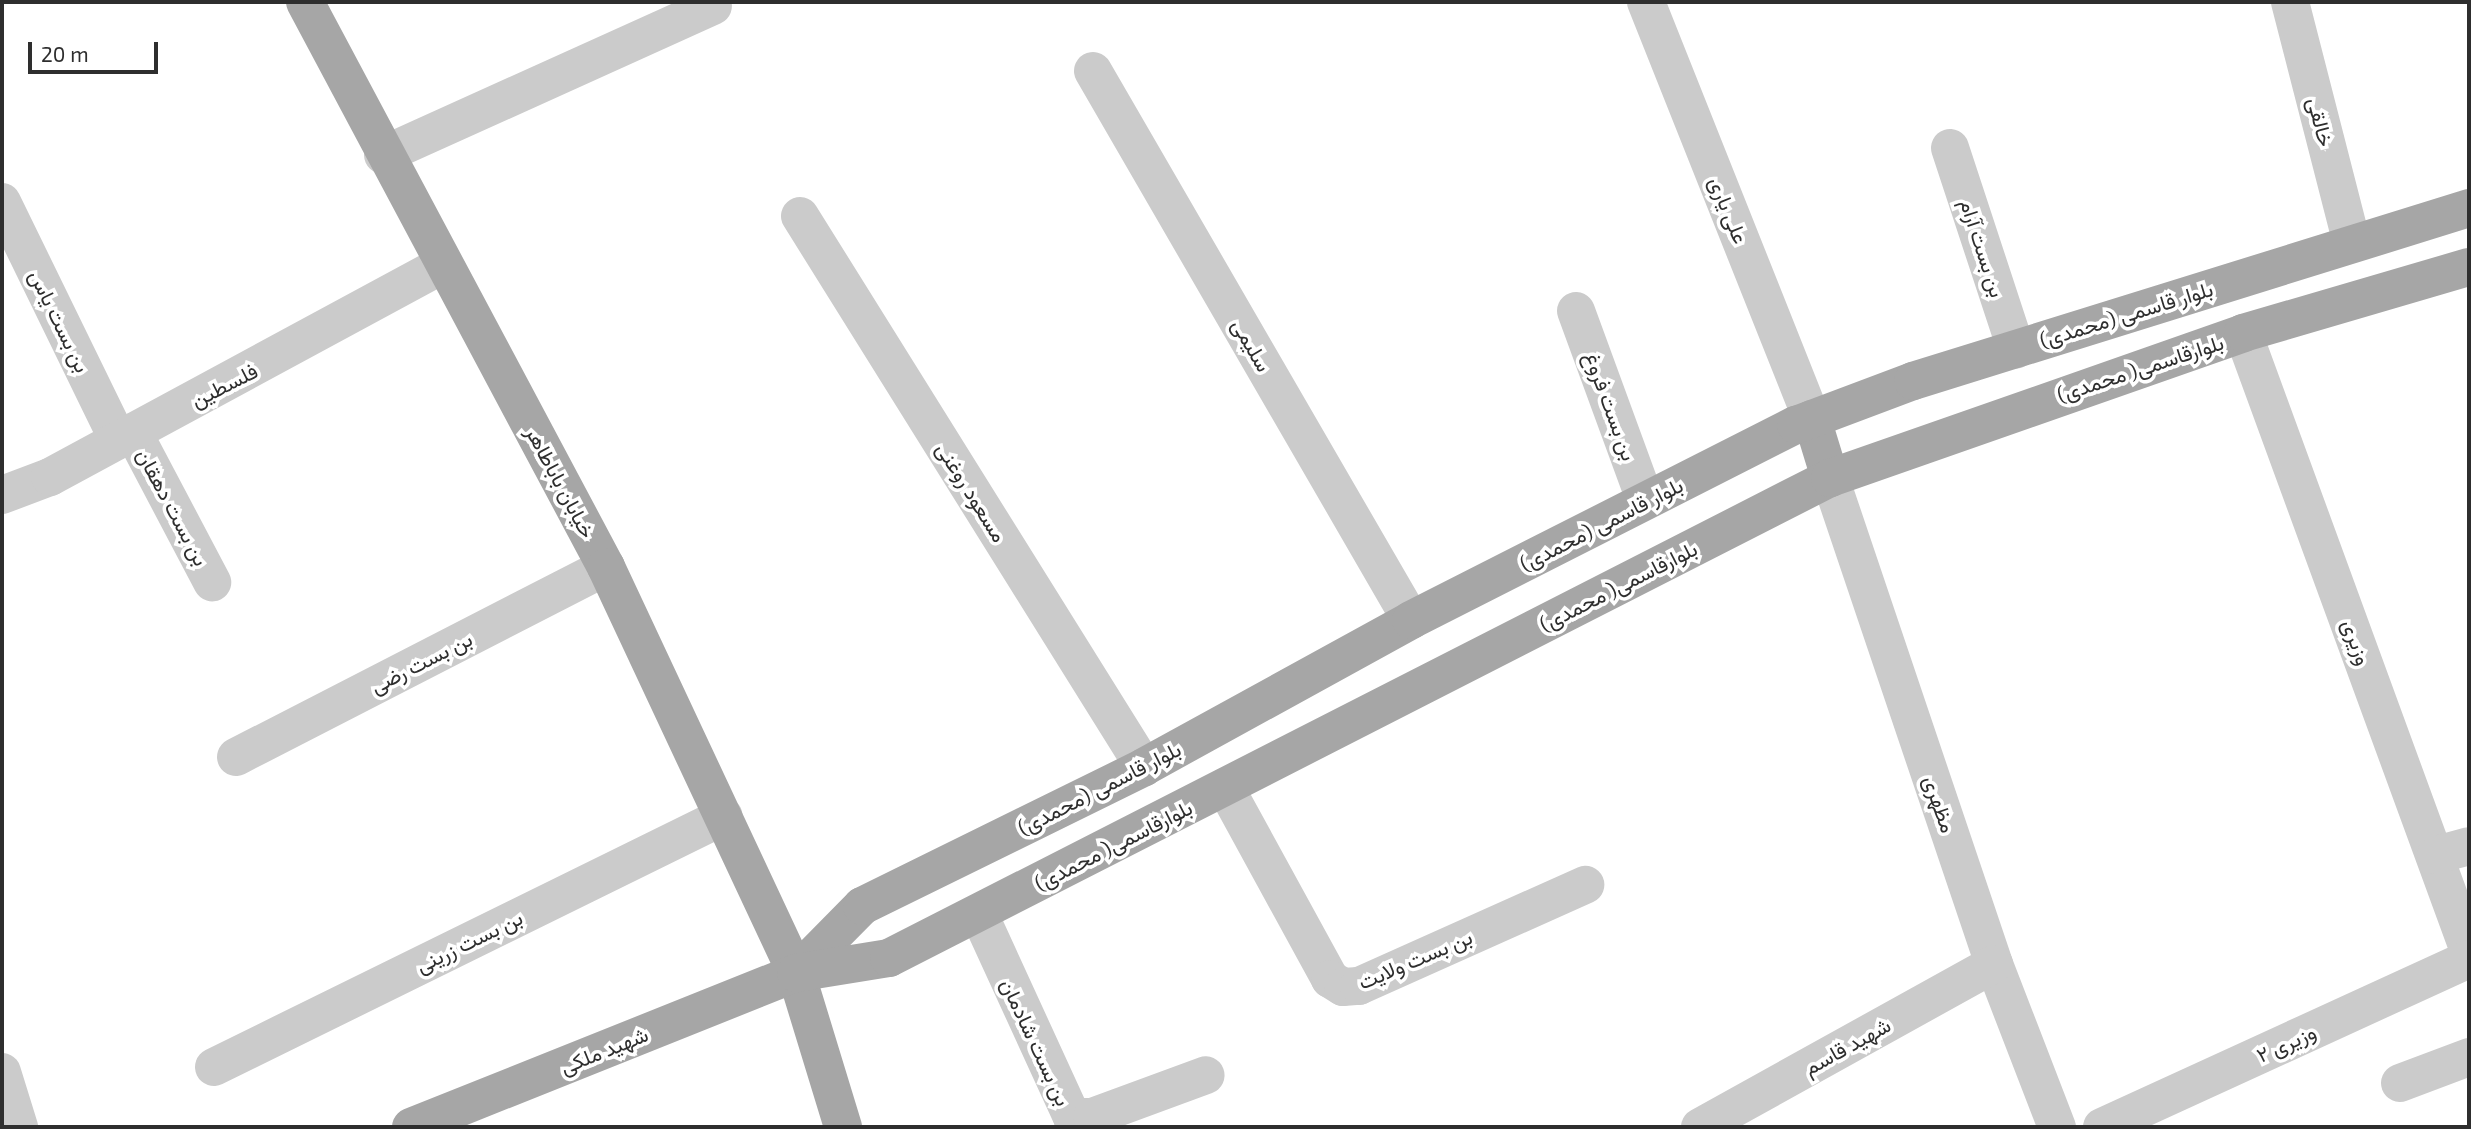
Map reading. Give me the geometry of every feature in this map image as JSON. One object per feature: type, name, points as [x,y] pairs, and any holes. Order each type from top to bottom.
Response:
[{"type":"main road","name":"خیابان باباطاهر","points":[[305,2],[442,266],[606,568],[796,973],[843,1127]]},
{"type":"main road","name":"بلوار قاسمی (محمدی)","points":[[796,973],[862,906],[1144,767],[1411,620],[1645,500],[1812,419],[2016,349],[2469,208]]},
{"type":"main road","name":"بلوارقاسمی( محمدی)","points":[[796,973],[889,958],[1830,478],[2244,333],[2469,267]]},
{"type":"main road","points":[[1812,419],[1830,478]]},
{"type":"main road","name":"شهید ملکی","points":[[411,1127],[796,973]]},
{"type":"street","name":"علی یاری","points":[[1646,2],[1812,419]]},
{"type":"street","name":"خالقی","points":[[2290,2],[2352,243]]},
{"type":"street","points":[[383,155],[713,6]]},
{"type":"street","name":"سلیمی","points":[[1093,71],[1411,620]]},
{"type":"street","name":"بن بست آرام","points":[[1950,148],[2016,349]]},
{"type":"street","name":"بن بست یاس","points":[[2,202],[126,436]]},
{"type":"street","name":"مسعود روغنی","points":[[800,216],[1144,767]]},
{"type":"street","name":"فلسطین","points":[[2,495],[126,436],[442,266]]},
{"type":"street","name":"بن بست فروغ","points":[[1576,311],[1645,500]]},
{"type":"street","name":"وزیری","points":[[2244,333],[2452,850],[2469,951]]},
{"type":"street","name":"بن بست دهقان","points":[[126,436],[212,582]]},
{"type":"street","name":"مظهری","points":[[1830,478],[1994,964],[2057,1127]]},
{"type":"street","name":"بن بست رضی","points":[[236,757],[606,568]]},
{"type":"street","name":"بن بست ولایت","points":[[1225,787],[1330,979],[1343,987],[1359,986],[1585,885]]},
{"type":"street","name":"بن بست زرینی","points":[[214,1067],[724,816]]},
{"type":"street","name":"بن بست شادمان","points":[[979,914],[1072,1117],[1092,1117],[1206,1075]]},
{"type":"street","name":"وزیری ۲","points":[[2102,1127],[2469,959]]},
{"type":"street","name":"شهید قاسم","points":[[1700,1127],[1994,964]]},
{"type":"street","points":[[2400,1083],[2469,1056]]},
{"type":"street","points":[[2,1072],[19,1127]]}]
